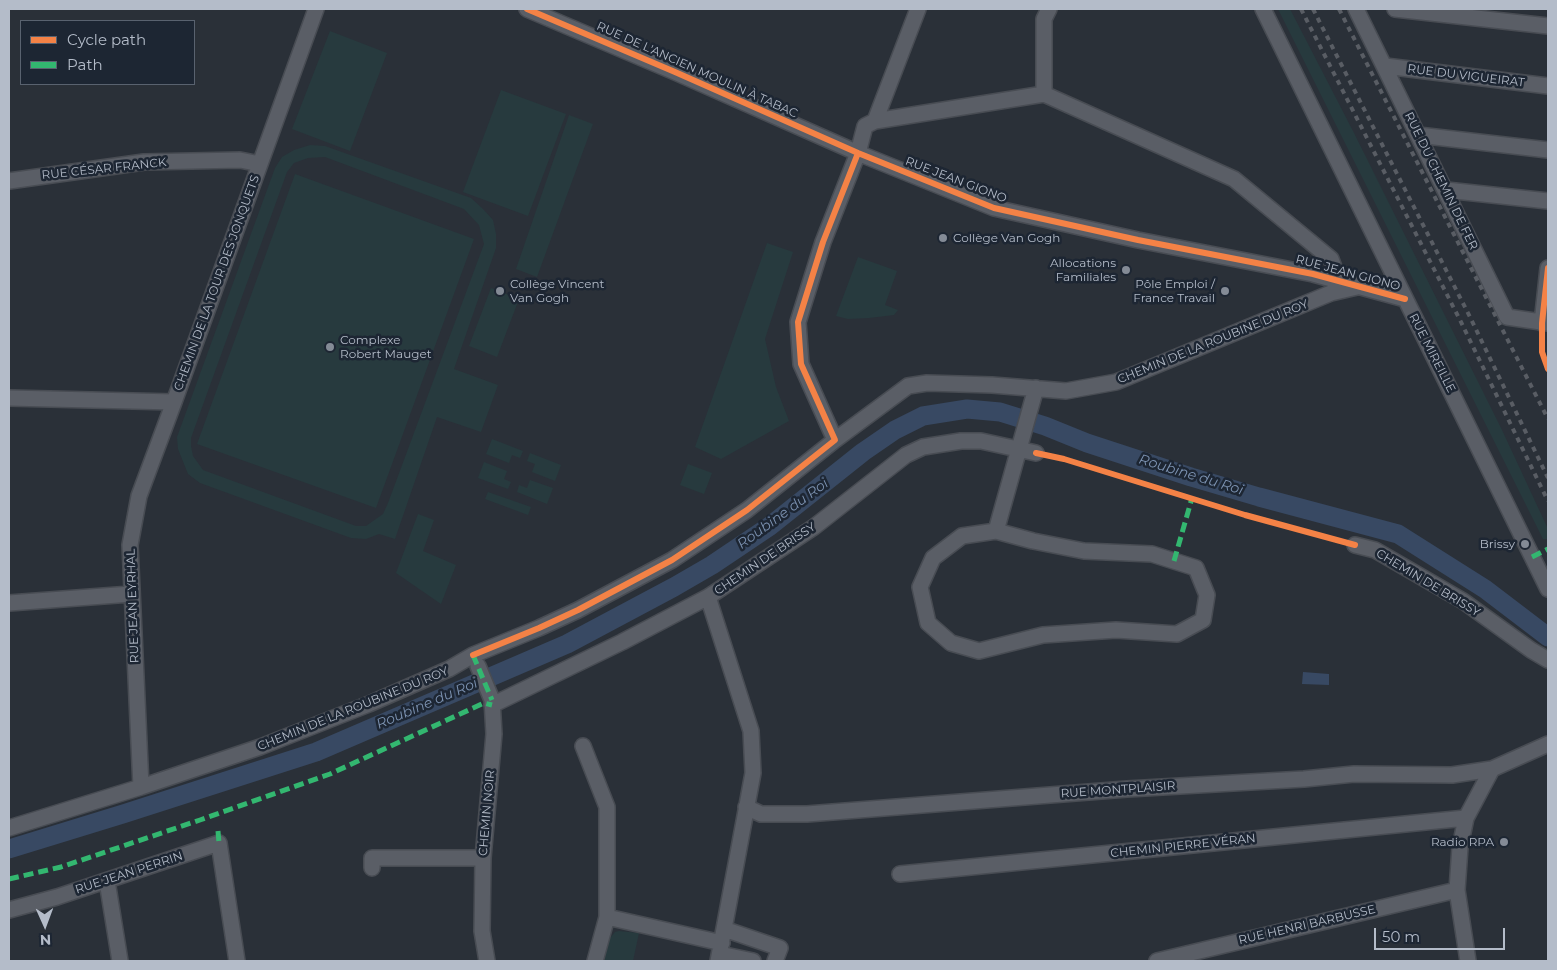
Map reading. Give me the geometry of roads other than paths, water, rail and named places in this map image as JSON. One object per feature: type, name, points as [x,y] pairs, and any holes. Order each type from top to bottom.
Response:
[{"type":"street","name":"CHEMIN DE LA TOUR DES JONQUETS","points":[[9,398],[174,402],[316,9]]},
{"type":"street","name":"RUE DE L'ANCIEN MOULIN À TABAC","points":[[527,9],[858,153]]},
{"type":"street","points":[[875,121],[918,9]]},
{"type":"street","points":[[1044,94],[1044,19],[1049,9]]},
{"type":"street","name":"RUE MIREILLE","points":[[1263,9],[1548,589]]},
{"type":"street","name":"RUE DU CHEMIN DE FER","points":[[1356,9],[1507,317],[1545,323]]},
{"type":"street","points":[[1395,9],[1548,26]]},
{"type":"street","name":"RUE DU VIGUEIRAT","points":[[1384,66],[1548,86]]},
{"type":"street","points":[[835,440],[800,364],[798,322],[821,248],[858,153],[865,126],[875,121],[1044,94],[1234,179],[1330,260],[1339,281]]},
{"type":"street","points":[[1418,135],[1548,150]]},
{"type":"street","name":"RUE JEAN GIONO","points":[[858,153],[1006,212],[1313,274],[1405,299]]},
{"type":"street","name":"RUE CÉSAR FRANCK","points":[[9,181],[144,162],[240,160],[260,164]]},
{"type":"street","points":[[1446,190],[1548,200]]},
{"type":"street","points":[[1545,323],[1548,268]]},
{"type":"street","name":"CHEMIN DE LA ROUBINE DU ROY","points":[[9,828],[260,748],[369,704],[578,610],[672,560],[747,510],[835,440],[908,386],[927,384],[992,385],[1034,395],[1116,382],[1331,293],[1357,287]]},
{"type":"street","points":[[996,531],[1034,395]]},
{"type":"street","name":"RUE JEAN EYRHAL","points":[[141,787],[130,545],[139,496],[174,402]]},
{"type":"street","name":"CHEMIN DE BRISSY","points":[[492,702],[622,642],[708,597],[814,527],[906,455],[914,451],[940,443],[981,441],[1020,446],[1036,453]]},
{"type":"street","points":[[996,531],[1033,541],[1084,551],[1152,554],[1196,568],[1206,595],[1203,620],[1177,634],[1116,630],[1043,635],[979,651],[952,643],[928,623],[920,587],[933,558],[962,536],[996,531]]},
{"type":"street","name":"CHEMIN DE BRISSY","points":[[1355,545],[1375,550],[1463,601],[1548,660]]},
{"type":"street","points":[[9,603],[131,594]]},
{"type":"street","points":[[708,597],[751,731],[753,773],[721,947]]},
{"type":"street","name":"CHEMIN NOIR","points":[[478,666],[492,702],[494,734],[483,858],[482,931],[487,961]]},
{"type":"street","name":"RUE MONTPLAISIR","points":[[746,807],[761,814],[807,814],[1127,789],[1304,779],[1354,774],[1452,775],[1492,769],[1548,744]]},
{"type":"street","points":[[583,746],[607,807],[607,917],[595,961]]},
{"type":"street","points":[[1468,961],[1457,890],[1460,847],[1466,818],[1492,769]]},
{"type":"street","name":"CHEMIN PIERRE VÉRAN","points":[[900,874],[1466,818]]},
{"type":"street","name":"RUE JEAN PERRIN","points":[[9,910],[57,897],[220,843],[237,961]]},
{"type":"street","points":[[372,868],[372,858],[483,858]]},
{"type":"street","points":[[107,881],[120,961]]},
{"type":"street","name":"RUE HENRI BARBUSSE","points":[[1158,961],[1457,890]]},
{"type":"street","points":[[607,917],[721,947],[753,961]]},
{"type":"street","points":[[721,947],[780,948],[775,961]]},
{"type":"water","points":[[1303,672],[1329,674],[1329,685],[1302,684]]},
{"type":"waterway","name":"Roubine du Roi","points":[[9,849],[316,752],[567,644],[712,565],[770,526],[863,452],[895,430],[923,416],[967,409],[1000,412],[1191,477],[1398,534],[1485,589],[1548,637]]},
{"type":"railway","points":[[1301,9],[1461,322],[1548,501]]},
{"type":"railway","points":[[1313,9],[1470,317],[1548,478]]},
{"type":"railway","points":[[1339,9],[1548,419]]},
{"type":"place","name":"Collège Van Gogh","points":[[943,238]]},
{"type":"place","name":"Allocations Familiales","points":[[1126,270]]},
{"type":"place","name":"Collège Vincent Van Gogh","points":[[500,291]]},
{"type":"place","name":"Pôle Emploi / France Travail","points":[[1225,291]]},
{"type":"place","name":"Complexe Robert Mauget","points":[[330,347]]},
{"type":"place","name":"Brissy","points":[[1525,544]]},
{"type":"place","name":"Radio RPA","points":[[1504,842]]}]
